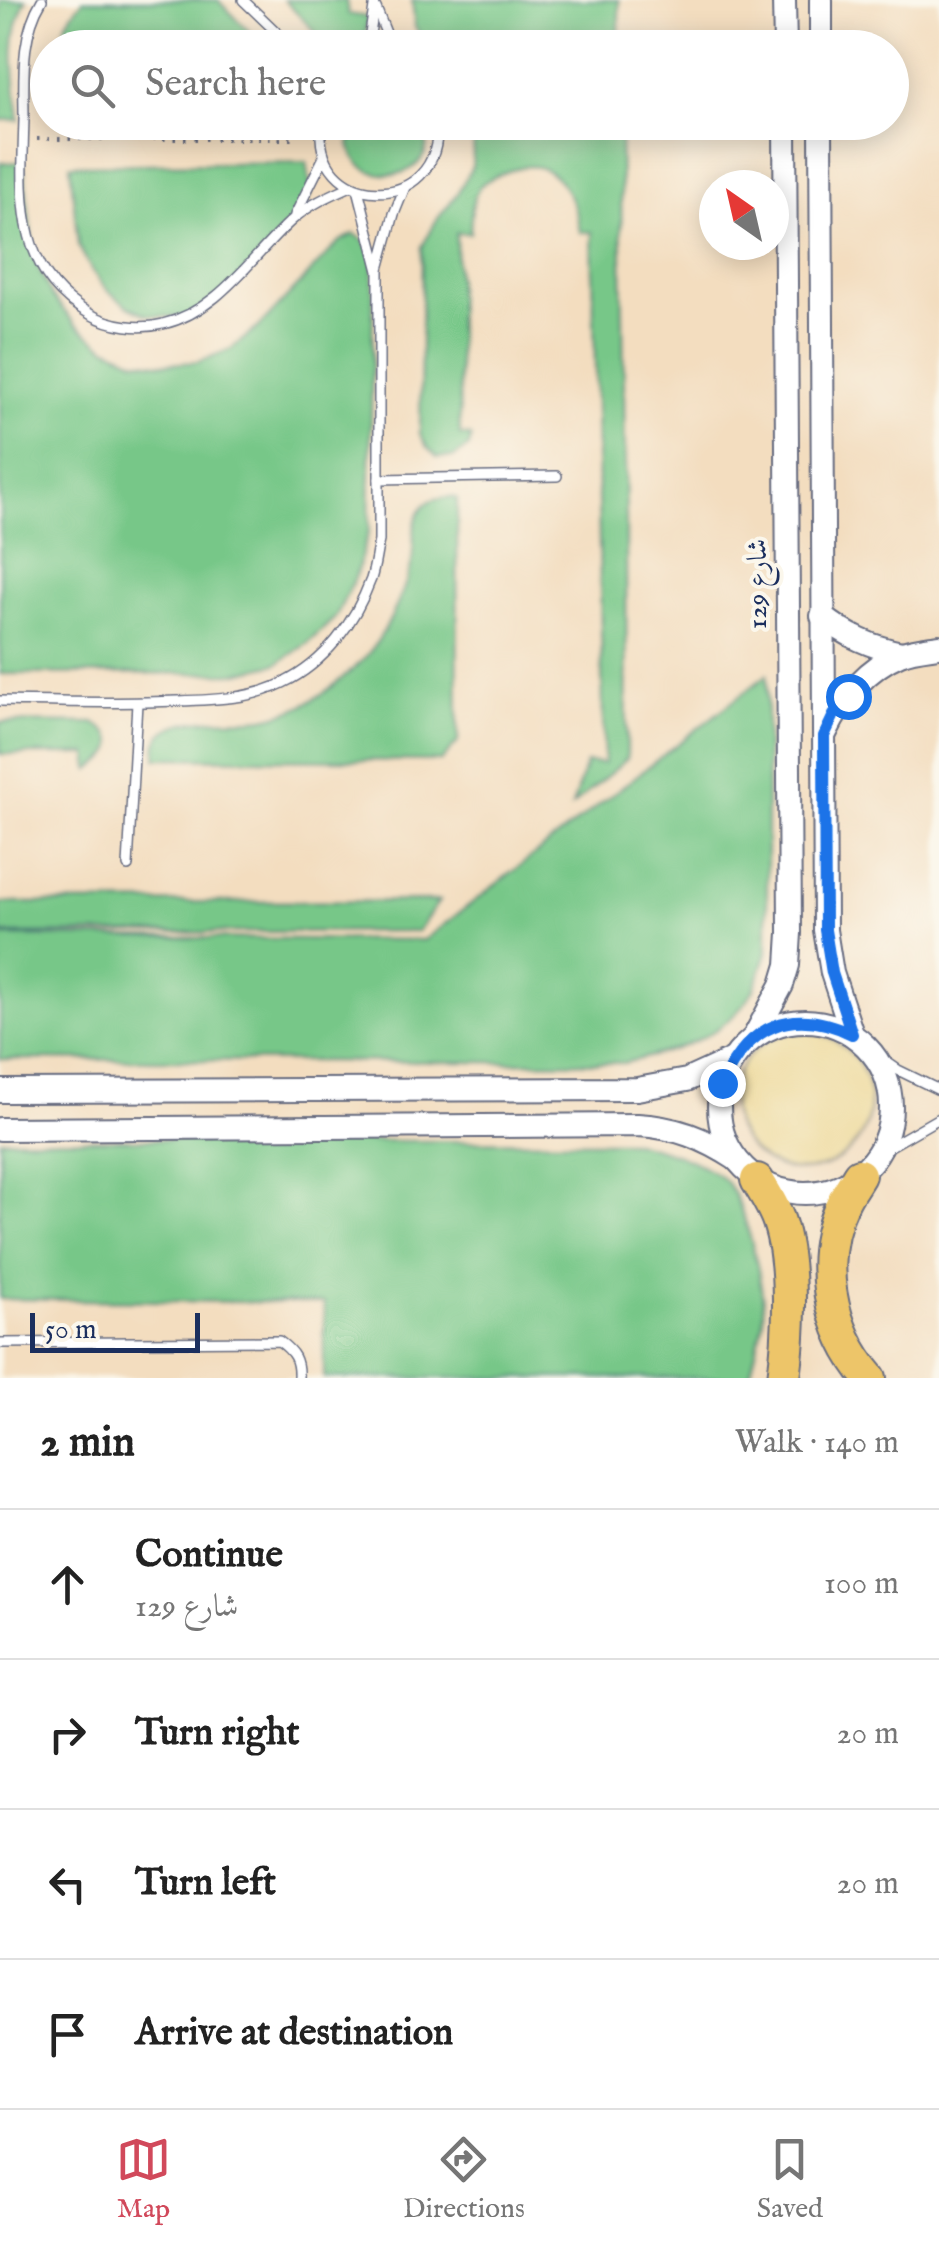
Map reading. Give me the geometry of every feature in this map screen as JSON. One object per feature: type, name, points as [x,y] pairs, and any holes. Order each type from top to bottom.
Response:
[{"type":"highway","points":[[869,1164],[842,1202],[832,1232],[828,1263],[836,1320],[845,1344],[870,1378]]},
{"type":"highway","points":[[746,1170],[779,1221],[784,1244],[788,1304],[784,1378]]},
{"type":"street","points":[[784,0],[784,30]]},
{"type":"street","points":[[821,0],[821,30]]},
{"type":"street","name":"شارع 129","points":[[754,1037],[782,986],[790,933],[785,140]]},
{"type":"street","points":[[822,140],[825,930],[832,973],[852,1034]]},
{"type":"street","points":[[822,616],[859,641],[880,649],[902,653],[939,646]]},
{"type":"street","points":[[824,736],[834,715],[864,678],[902,653]]},
{"type":"street","points":[[0,1128],[664,1126],[714,1144],[746,1170],[782,1191],[809,1194],[835,1188],[869,1164],[890,1128],[892,1102],[887,1077],[876,1054],[834,1025],[802,1021],[772,1027],[754,1037],[733,1059],[722,1083],[718,1110],[723,1136],[746,1170]]},
{"type":"street","points":[[0,1091],[636,1088],[687,1080],[733,1059]]},
{"type":"lane","points":[[42,0],[33,15],[25,48],[24,211],[34,254],[49,282],[71,304],[99,320],[130,327],[162,325],[191,314],[218,296],[294,217],[324,156]]},
{"type":"lane","points":[[243,0],[274,30]]},
{"type":"lane","points":[[370,30],[374,2]]},
{"type":"lane","points":[[374,2],[385,30]]},
{"type":"lane","points":[[320,140],[335,174],[354,188],[374,193],[405,187],[421,176],[432,161],[438,140]]},
{"type":"lane","points":[[0,701],[137,703],[246,695],[282,684],[310,666],[339,638],[372,576],[379,541],[379,271],[405,187]]},
{"type":"lane","points":[[294,217],[354,188]]},
{"type":"lane","points":[[354,188],[379,271]]},
{"type":"lane","points":[[380,478],[557,476]]},
{"type":"lane","points":[[128,866],[137,703]]},
{"type":"lane","points":[[876,1054],[939,1090]]},
{"type":"lane","points":[[869,1164],[939,1118]]},
{"type":"lane","points":[[0,1342],[279,1341],[292,1350],[298,1378]]},
{"type":"path","points":[[23,139],[30,139]]},
{"type":"green space","points":[[0,0],[26,0],[14,44],[19,120],[0,120]]},
{"type":"green space","points":[[83,0],[218,0],[248,30],[64,30]]},
{"type":"green space","points":[[284,0],[346,0],[348,14],[368,17],[366,30],[313,30]]},
{"type":"green space","points":[[412,0],[619,0],[619,30],[415,27]]},
{"type":"green space","points":[[351,140],[426,140],[427,145],[420,161],[406,171],[389,174],[372,171],[358,162]]},
{"type":"green space","points":[[474,140],[620,140],[627,759],[572,806],[586,763],[604,763],[592,232],[580,232],[567,191],[550,172],[538,167],[509,171],[480,186],[473,202],[470,233],[456,233],[460,435],[471,436],[469,447],[454,457],[437,457],[420,434],[422,247],[472,167]]},
{"type":"green space","points":[[23,162],[34,258],[52,296],[76,325],[104,346],[134,360],[198,362],[231,349],[259,327],[339,242],[354,234],[364,240],[374,256],[369,531],[355,578],[335,618],[277,664],[238,673],[0,674],[0,163]]},
{"type":"green space","points":[[307,162],[311,190],[305,210],[227,293],[208,309],[189,316],[147,315],[128,306],[108,291],[78,245],[70,165]]},
{"type":"green space","points":[[457,498],[458,742],[441,761],[156,758],[157,743],[175,726],[284,713],[322,694],[356,666],[378,640],[398,604],[411,566],[419,514],[429,502]]},
{"type":"green space","points":[[767,675],[767,953],[755,987],[742,1007],[713,1032],[660,1054],[623,1063],[0,1059],[0,936],[424,940]]},
{"type":"green space","points":[[0,722],[94,723],[110,736],[113,748],[90,770],[88,754],[0,754]]},
{"type":"green space","points":[[439,901],[418,931],[0,934],[0,903]]},
{"type":"green space","points":[[0,1139],[634,1142],[668,1152],[721,1177],[738,1202],[757,1265],[763,1304],[761,1331],[749,1378],[324,1378],[324,1303],[0,1299]]},
{"type":"sand","points":[[801,1032],[827,1037],[850,1052],[865,1075],[870,1101],[865,1127],[850,1150],[827,1165],[801,1170],[775,1165],[752,1150],[737,1127],[732,1101],[737,1075],[752,1052],[775,1037]]},
{"type":"route","points":[[722,1083],[742,1047],[772,1027],[813,1021],[852,1034],[832,973],[825,930],[824,736],[848,696]]}]
